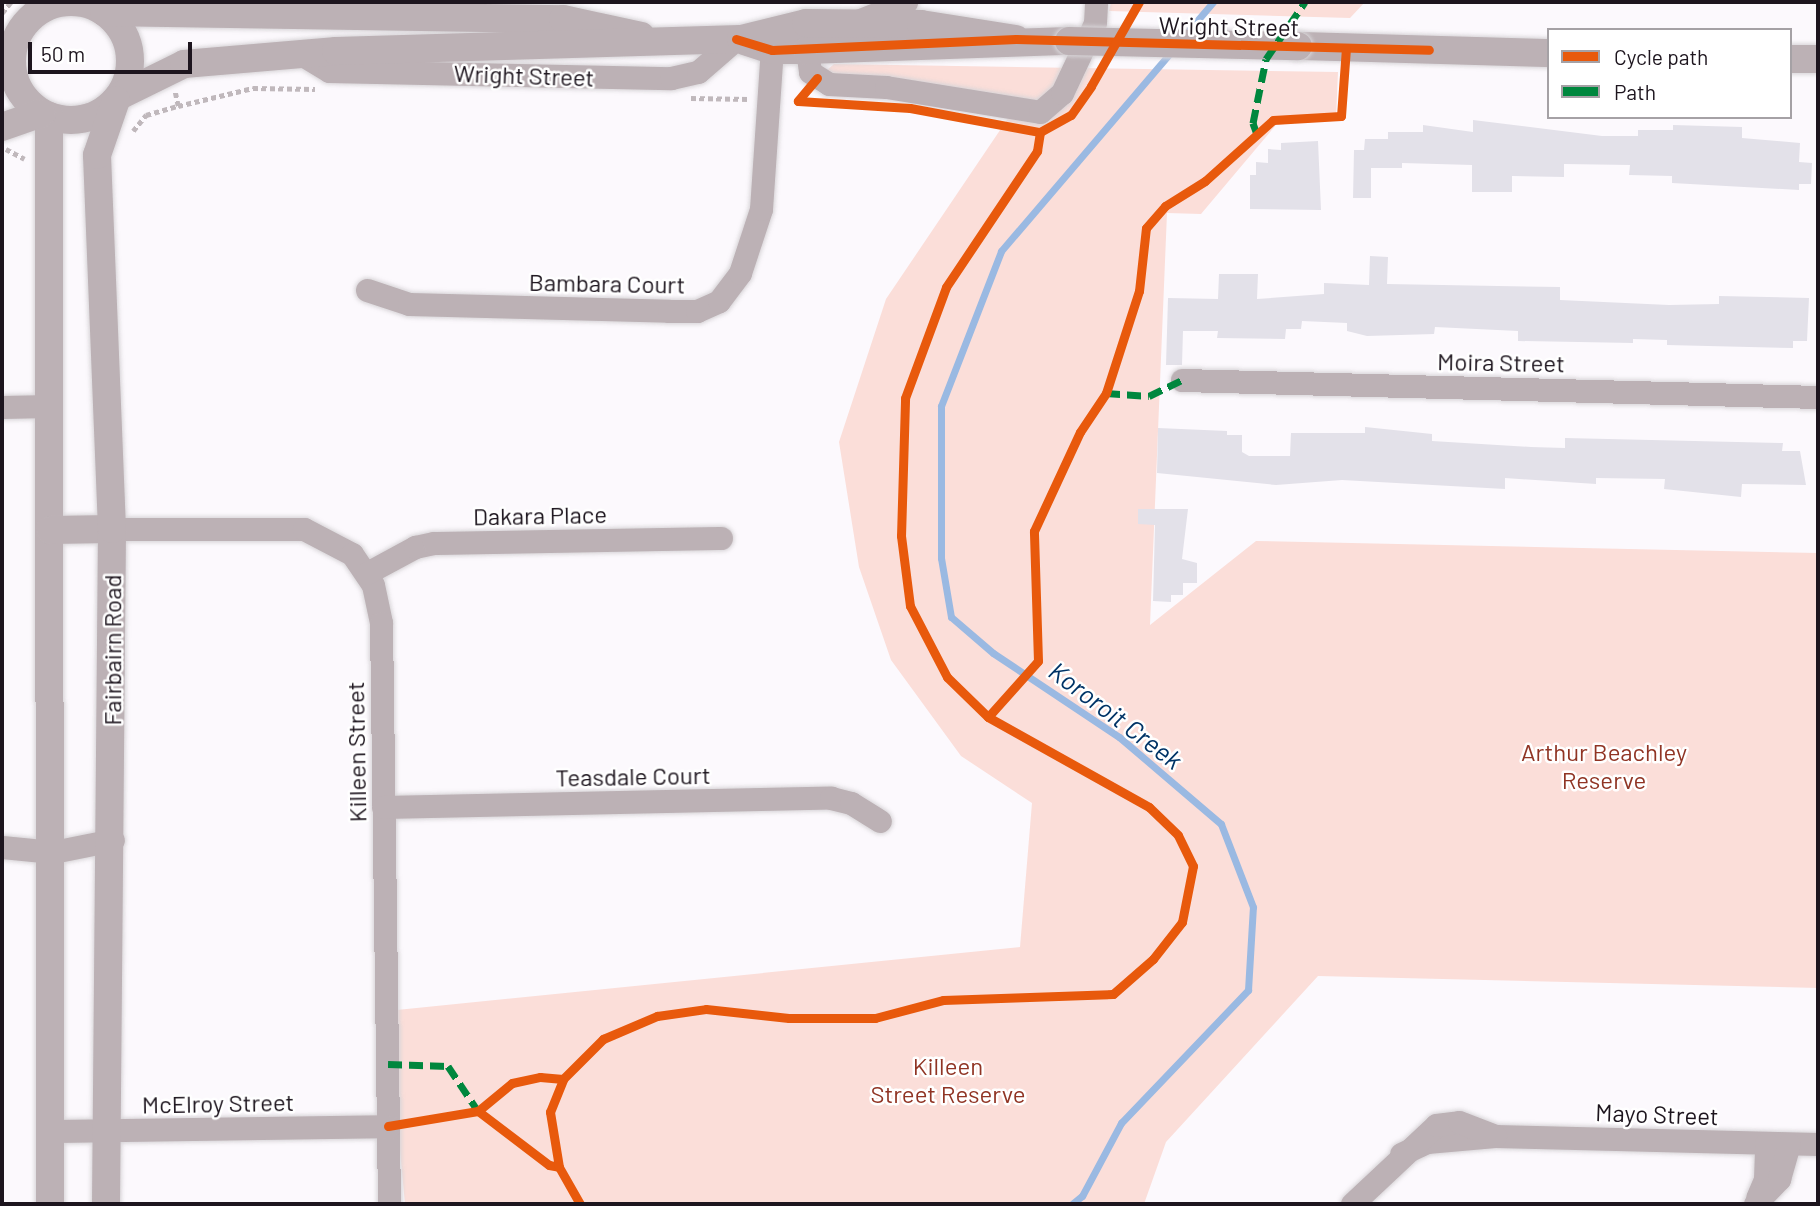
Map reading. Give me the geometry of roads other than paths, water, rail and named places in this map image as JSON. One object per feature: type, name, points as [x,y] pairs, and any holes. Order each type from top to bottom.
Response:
[{"type":"street","name":"Wright Street","points":[[852,23],[906,2]]},
{"type":"street","points":[[852,23],[807,50],[810,72],[829,84],[893,88],[1040,112],[1062,93],[1095,23],[1096,2]]},
{"type":"street","points":[[2,127],[46,115],[89,118],[117,98],[130,55],[122,31],[100,8],[61,3],[16,18],[12,51],[13,75],[24,97],[46,115],[53,842],[50,1204]]},
{"type":"street","name":"Wright Street","points":[[100,8],[563,19],[648,38]]},
{"type":"street","name":"Wright Street","points":[[773,41],[806,23],[920,24],[1016,39]]},
{"type":"street","name":"Wright Street","points":[[117,98],[184,64],[304,56],[561,49],[648,38],[773,41],[807,50],[1016,39],[1547,53]]},
{"type":"street","name":"Wright Street","points":[[304,56],[329,71],[671,78],[698,72],[739,39]]},
{"type":"street","name":"Bambara Court","points":[[739,39],[765,100]]},
{"type":"street","name":"Bambara Court","points":[[367,290],[409,304],[669,312],[710,307],[740,273],[761,209],[765,100],[773,41]]},
{"type":"street","points":[[1792,59],[1818,60]]},
{"type":"street","name":"Fairbairn Road","points":[[106,1204],[113,840],[112,529],[97,155],[117,98]]},
{"type":"street","name":"Moira Street","points":[[1182,380],[1818,397]]},
{"type":"street","points":[[2,407],[50,406]]},
{"type":"street","name":"Killeen Street","points":[[112,529],[304,528],[340,544],[367,573],[381,623],[389,1204]]},
{"type":"street","points":[[50,530],[112,529]]},
{"type":"street","name":"Dakara Place","points":[[367,573],[415,547],[434,543],[721,538]]},
{"type":"street","name":"Teasdale Court","points":[[383,807],[831,798],[851,803],[880,821]]},
{"type":"street","points":[[2,837],[53,842]]},
{"type":"street","points":[[2,847],[113,840]]},
{"type":"street","name":"McElroy Street","points":[[50,1131],[388,1126]]},
{"type":"street","name":"Mayo Street","points":[[1352,1204],[1401,1154],[1427,1142],[1495,1136],[1818,1144]]},
{"type":"street","points":[[1755,1204],[1765,1179],[1766,1143]]},
{"type":"street","points":[[1755,1204],[1779,1179],[1789,1144]]},
{"type":"waterway","name":"Kororoit Creek","points":[[1184,36],[1213,2]]},
{"type":"waterway","name":"Kororoit Creek","points":[[1072,1204],[1082,1196],[1121,1123],[1248,990],[1253,907],[1221,824],[1119,737],[993,653],[951,617],[941,558],[941,406],[1001,251],[1172,51]]},
{"type":"park label","name":"Arthur Beachley Reserve","points":[[1604,766]]},
{"type":"park label","name":"Killeen Street Reserve","points":[[948,1080]]}]
